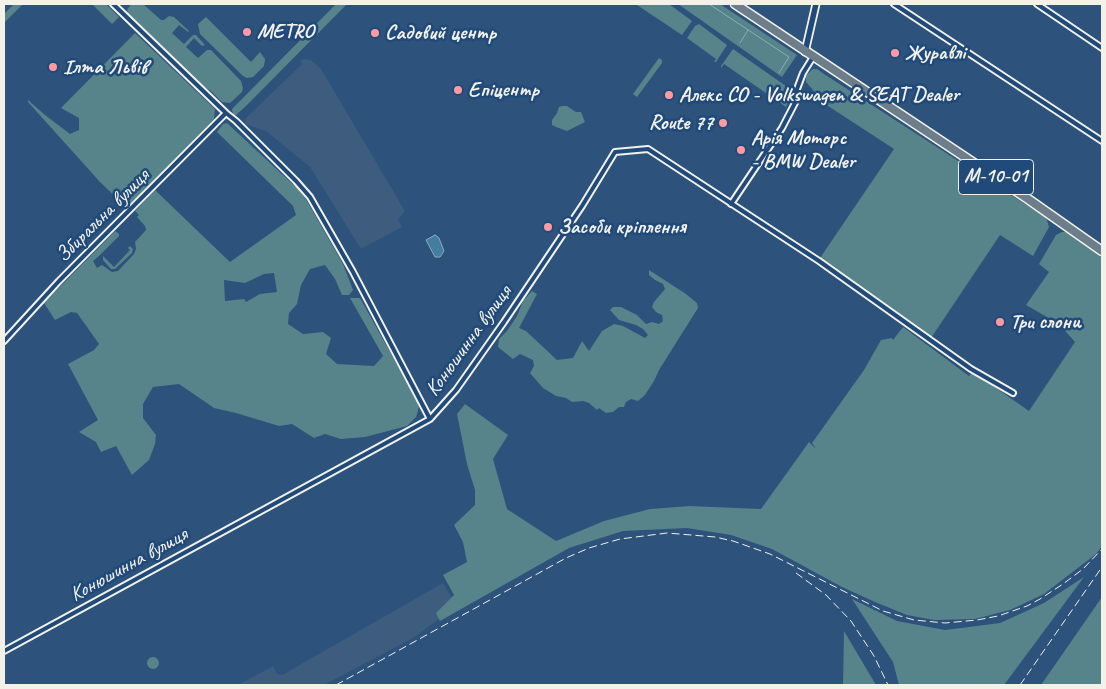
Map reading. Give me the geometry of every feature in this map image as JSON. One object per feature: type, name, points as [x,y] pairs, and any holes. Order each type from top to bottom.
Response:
[{"type":"highway","name":"М-10-01","points":[[735,4],[1028,199],[1102,251]]},
{"type":"main road","points":[[805,52],[816,4]]},
{"type":"street","points":[[112,4],[236,121],[310,197],[430,418]]},
{"type":"street","points":[[894,4],[1102,142]]},
{"type":"street","points":[[1037,4],[1101,47],[1102,41]]},
{"type":"street","points":[[813,57],[803,73],[796,101],[782,128],[731,204],[819,261],[971,369],[1013,393]]},
{"type":"street","name":"Збиральна вулиця","points":[[4,341],[59,281],[226,113]]},
{"type":"street","name":"Конюшинна вулиця","points":[[4,650],[430,418],[456,390],[504,322],[615,152],[648,149],[731,204]]},
{"type":"shaded area","points":[[304,59],[311,60],[321,69],[405,211],[398,220],[402,227],[361,249],[310,167],[266,131],[245,124],[246,118],[302,64],[300,61]]},
{"type":"shaded area","points":[[435,235],[439,238],[444,251],[440,257],[435,257],[426,240]]},
{"type":"shaded area","points":[[443,583],[457,606],[413,638],[324,685],[238,685],[273,666],[277,674],[282,675]]},
{"type":"green space","points":[[14,4],[23,4],[4,23],[4,14]]},
{"type":"green space","points":[[92,4],[106,4],[119,17],[112,24]]},
{"type":"green space","points":[[131,4],[143,4],[161,20],[169,16],[174,17],[189,31],[179,25],[172,33],[184,44],[193,35],[196,35],[205,45],[202,46],[194,38],[186,47],[198,58],[207,50],[211,50],[241,81],[242,92],[230,103],[222,102],[211,91],[201,85],[128,14],[127,10]]},
{"type":"green space","points":[[336,4],[347,4],[247,105],[236,115],[233,115],[232,109]]},
{"type":"green space","points":[[637,4],[669,4],[692,21],[682,35]]},
{"type":"green space","points":[[678,4],[720,4],[797,55],[782,77]]},
{"type":"green space","points":[[206,17],[251,62],[260,52],[265,59],[264,66],[253,77],[247,78],[243,76],[200,34],[198,24]]},
{"type":"green space","points":[[699,24],[727,45],[716,62],[714,62],[716,59],[687,38],[695,26]]},
{"type":"green space","points":[[135,33],[215,109],[214,119],[127,208],[100,182],[28,100],[70,134],[79,130],[79,118],[61,108]]},
{"type":"green space","points":[[733,49],[793,91],[786,107],[724,64],[721,68]]},
{"type":"green space","points":[[659,58],[662,60],[662,63],[637,97],[633,94]]},
{"type":"green space","points":[[813,69],[817,69],[1047,220],[1049,227],[1033,256],[1000,235],[931,338],[820,258],[894,149],[825,104],[806,82],[806,75]]},
{"type":"green space","points":[[567,106],[576,112],[581,112],[585,122],[567,131],[552,125],[552,120],[559,107]]},
{"type":"green space","points":[[227,123],[298,189],[307,201],[343,264],[353,290],[349,295],[342,295],[335,279],[325,265],[310,269],[301,285],[297,304],[289,313],[288,324],[303,334],[323,332],[331,338],[326,354],[337,364],[374,366],[383,356],[350,298],[360,298],[419,405],[418,411],[416,417],[407,426],[365,437],[341,439],[325,434],[314,438],[292,424],[279,426],[214,408],[179,384],[153,387],[143,404],[143,418],[156,435],[155,444],[149,460],[132,475],[116,446],[101,452],[96,442],[79,432],[98,420],[68,364],[94,350],[99,344],[77,313],[71,312],[55,320],[44,303],[115,231],[119,236],[93,261],[97,268],[102,265],[112,272],[118,271],[134,254],[136,249],[135,242],[146,230],[135,211],[155,190],[230,262],[296,215],[293,206],[217,132],[223,124]],"holes":[[[274,273],[277,292],[260,294],[246,302],[244,299],[225,301],[224,280],[245,283],[264,274]]]},
{"type":"green space","points":[[1062,232],[1069,232],[1102,258],[1102,546],[1096,554],[1044,594],[1010,610],[975,619],[934,620],[907,615],[875,602],[842,587],[772,549],[731,535],[687,528],[623,531],[569,548],[440,621],[436,613],[454,595],[443,575],[467,562],[463,542],[454,525],[475,505],[475,490],[467,464],[457,414],[465,404],[508,435],[493,459],[507,509],[556,541],[604,521],[650,509],[690,506],[761,509],[809,442],[816,449],[812,443],[864,370],[881,340],[892,338],[893,340],[903,327],[969,376],[973,372],[1029,411],[1075,342],[1059,324],[1026,305],[1049,272],[1039,264],[1056,235]]},
{"type":"green space","points":[[130,246],[133,249],[132,253],[115,269],[111,269],[103,260],[103,256],[114,267],[130,250],[128,248]]},
{"type":"green space","points":[[649,270],[686,294],[697,303],[698,308],[645,395],[638,401],[631,399],[626,402],[624,407],[619,407],[613,412],[606,413],[599,408],[597,410],[589,403],[583,401],[572,402],[566,398],[556,396],[543,388],[530,373],[534,366],[533,360],[520,354],[513,359],[498,347],[499,339],[507,331],[517,316],[523,301],[532,291],[537,294],[519,328],[526,331],[557,360],[573,358],[582,341],[589,351],[602,331],[614,324],[623,326],[645,338],[648,335],[643,329],[619,320],[610,310],[613,307],[621,307],[637,315],[646,324],[652,322],[659,324],[663,321],[662,315],[652,307],[665,289],[663,284],[649,275]]},
{"type":"green space","points":[[1084,577],[1004,685],[899,685],[893,662],[852,599],[897,621],[945,630],[1000,623],[1044,603]]},
{"type":"green space","points":[[1102,597],[1102,685],[1041,685]]},
{"type":"green space","points":[[844,631],[876,685],[843,685]]},
{"type":"green space","points":[[151,657],[155,657],[159,663],[155,669],[151,669],[147,665],[147,661]]},
{"type":"waterway","points":[[709,4],[789,57],[779,73]]},
{"type":"waterway","points":[[740,43],[748,30]]},
{"type":"railway","points":[[336,685],[566,558],[589,548],[620,539],[667,533],[715,537],[733,541],[770,554],[883,611],[914,620],[945,623],[998,616],[1027,606],[1083,569],[1102,549]]},
{"type":"railway","points":[[1020,685],[1102,567]]},
{"type":"railway","points":[[796,573],[826,595],[851,621],[874,656],[888,685]]},
{"type":"place","name":"METRO","points":[[247,32]]},
{"type":"place","name":"Садовий центр","points":[[375,33]]},
{"type":"place","name":"Журавлі","points":[[895,53]]},
{"type":"place","name":"Ілта Львів","points":[[53,67]]},
{"type":"place","name":"Епіцентр","points":[[458,90]]},
{"type":"place","name":"Алекс CO - Volkswagen & SEAT Dealer","points":[[669,95]]},
{"type":"place","name":"Route 77","points":[[723,123]]},
{"type":"place","name":"Арія Моторс - BMW Dealer","points":[[741,150]]},
{"type":"place","name":"Засоби кріплення","points":[[548,227]]},
{"type":"place","name":"Три слони","points":[[1000,322]]}]
